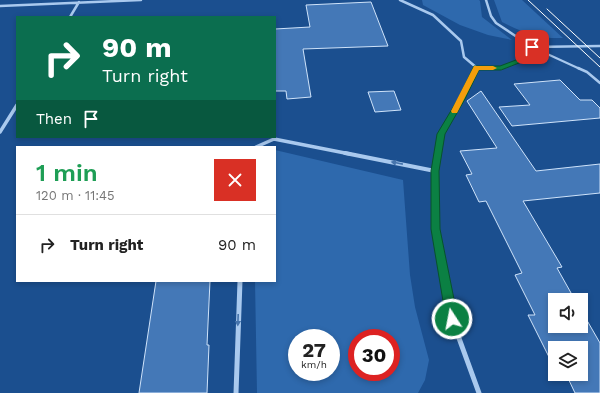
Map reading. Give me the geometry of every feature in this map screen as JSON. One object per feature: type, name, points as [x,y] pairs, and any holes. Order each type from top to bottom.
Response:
[{"type":"street","points":[[0,6],[141,0]]},
{"type":"street","points":[[400,0],[433,15],[461,41],[464,57],[477,68],[501,68],[527,58],[532,47]]},
{"type":"street","points":[[486,0],[491,17],[499,25],[524,40],[532,47],[600,46]]},
{"type":"street","points":[[71,16],[79,2]]},
{"type":"street","points":[[477,68],[462,99],[441,134],[435,171],[436,229],[452,319],[479,393]]},
{"type":"street","points":[[0,132],[16,108]]},
{"type":"street","points":[[258,146],[274,139],[435,171]]},
{"type":"street","points":[[236,393],[240,282]]},
{"type":"lane","points":[[532,47],[587,72],[600,83]]},
{"type":"shaded area","points":[[422,0],[479,0],[482,17],[512,40],[488,35],[460,25],[423,5]]},
{"type":"shaded area","points":[[494,0],[522,0],[563,38],[539,36],[517,29],[502,22]]},
{"type":"shaded area","points":[[276,150],[403,180],[410,275],[415,307],[429,360],[425,380],[418,393],[257,393],[255,282],[276,282]]},
{"type":"building","points":[[371,2],[388,46],[303,49],[311,97],[287,99],[286,91],[276,91],[276,29],[310,27],[306,5]]},
{"type":"building","points":[[560,80],[580,100],[592,100],[600,108],[600,118],[512,126],[499,107],[530,105],[514,84]]},
{"type":"building","points":[[394,91],[401,110],[375,112],[368,92]]},
{"type":"building","points":[[481,91],[536,171],[600,164],[600,193],[523,201],[562,267],[557,268],[571,293],[548,293],[548,333],[588,333],[588,322],[600,343],[600,393],[575,393],[569,381],[588,381],[588,341],[548,341],[548,355],[528,315],[535,315],[515,275],[522,273],[486,201],[479,202],[466,175],[472,174],[460,151],[497,148],[467,101]]},
{"type":"building","points":[[156,282],[210,282],[207,345],[209,345],[207,393],[139,393]]},
{"type":"tram line","points":[[528,0],[600,67]]},
{"type":"tram line","points":[[547,9],[600,58]]},
{"type":"slow traffic","points":[[455,111],[477,68],[493,68]]},
{"type":"route","points":[[452,319],[436,229],[435,171],[441,134],[462,99],[477,68],[501,68],[527,58],[532,47]]}]
